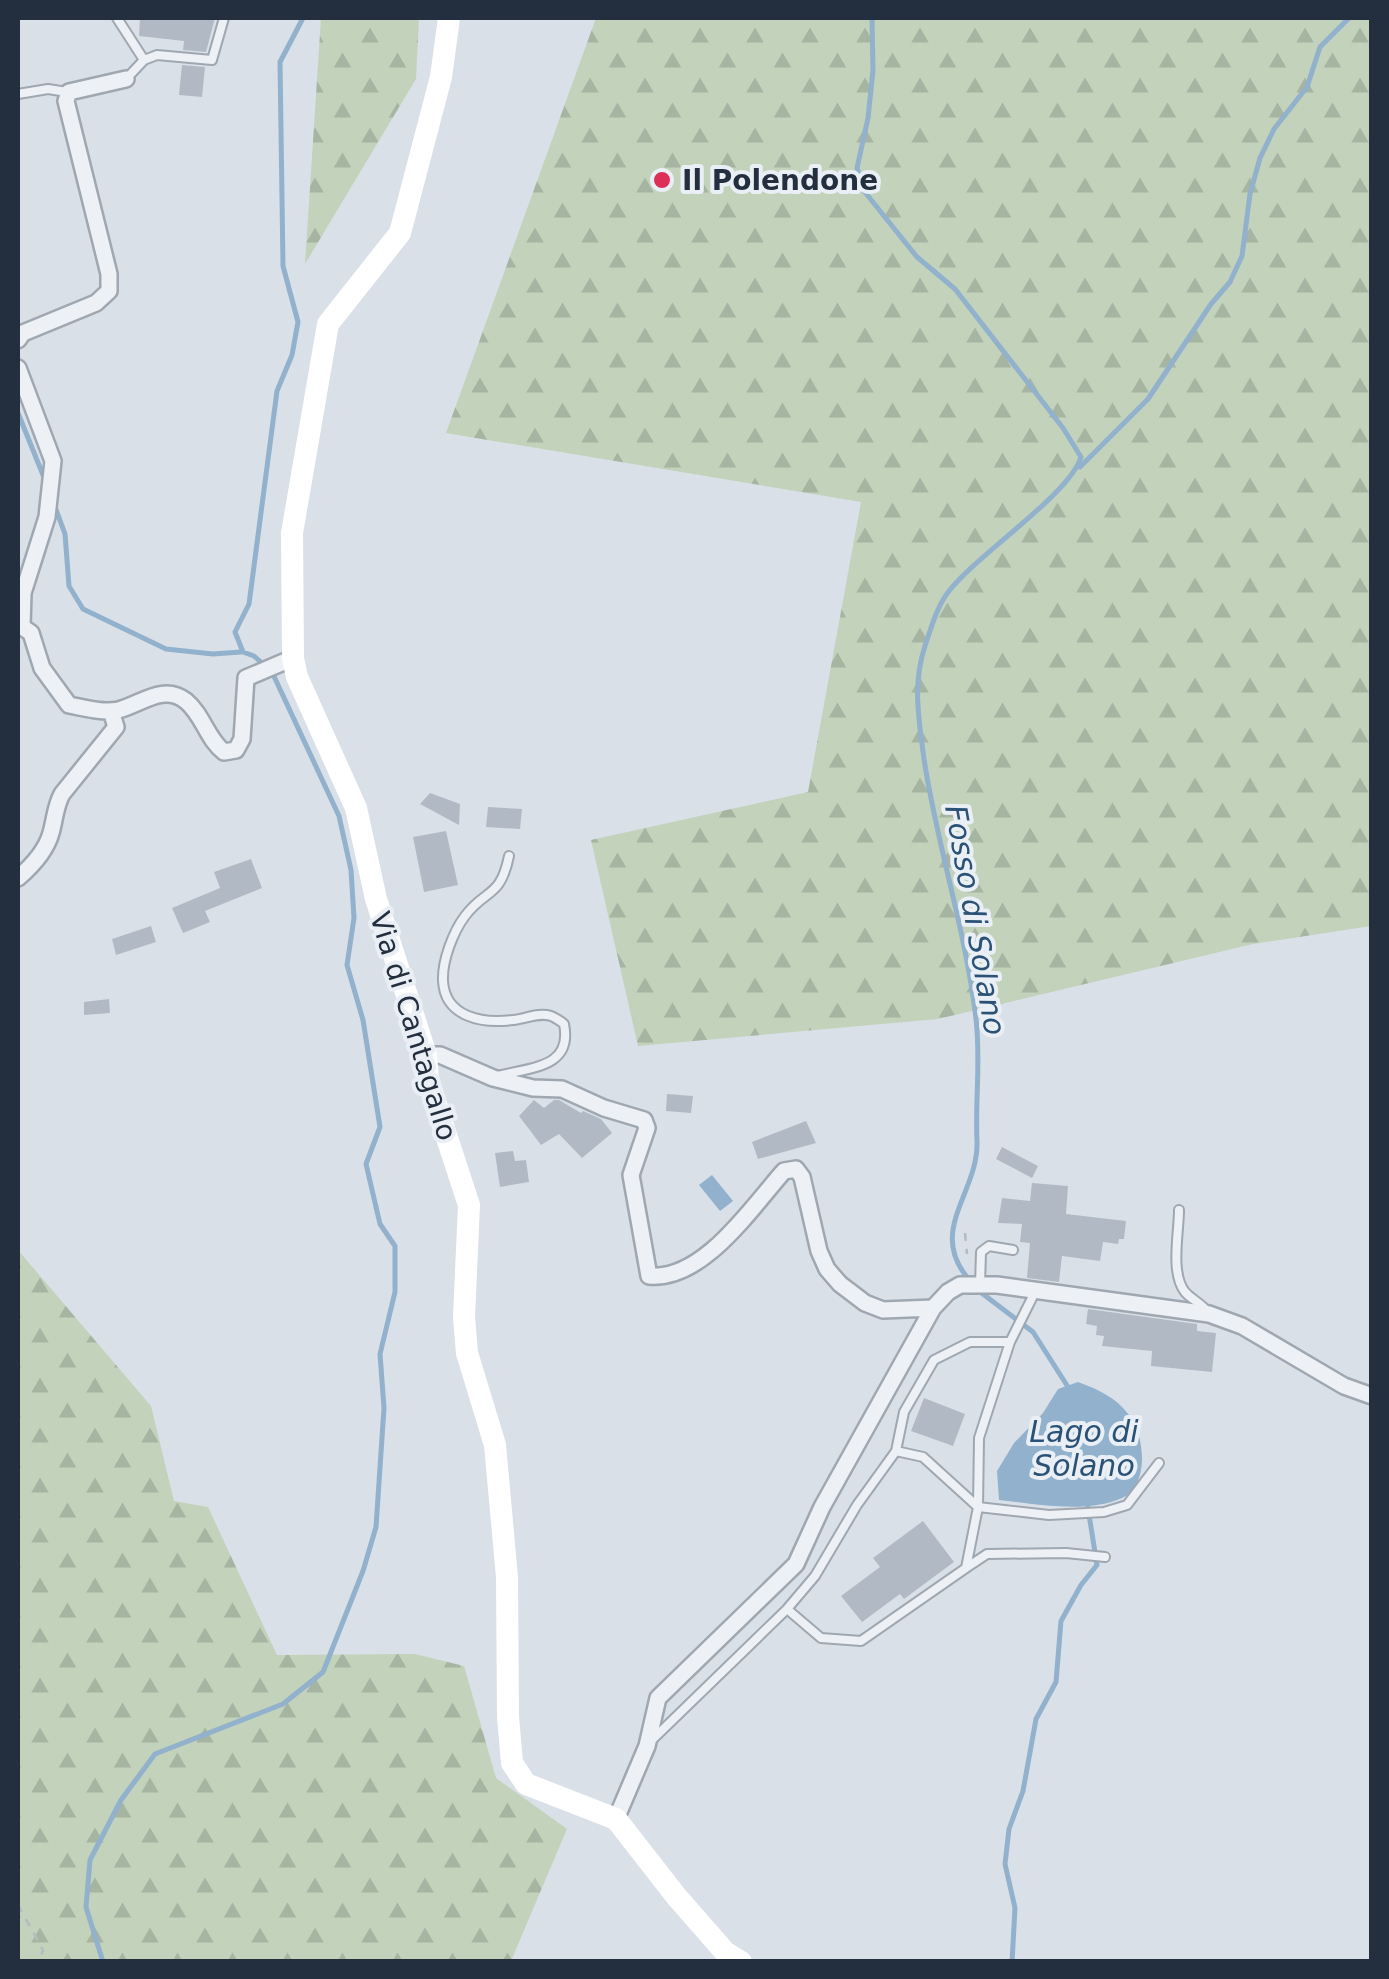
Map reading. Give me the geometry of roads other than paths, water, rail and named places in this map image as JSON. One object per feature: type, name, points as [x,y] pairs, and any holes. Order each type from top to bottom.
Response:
[{"type":"street","name":"Via di Cantagallo","points":[[449,18],[437,93],[400,233],[328,324],[292,534],[284,663],[298,677],[356,808],[376,900],[426,1055],[428,1080],[468,1205],[464,1318],[467,1353],[494,1445],[507,1577],[512,1763],[526,1784],[616,1819]]},
{"type":"street","points":[[18,340],[23,333],[96,302],[109,291],[109,274],[66,102],[68,92],[126,79]]},
{"type":"street","points":[[18,368],[53,461],[47,517],[23,593],[20,625],[31,633],[42,668],[70,705],[111,711],[161,694],[176,696],[188,702],[203,721],[215,746],[224,752],[236,750],[242,739],[246,678],[284,663]]},
{"type":"street","points":[[18,878],[35,862],[50,838],[56,804],[62,794],[116,727],[111,711]]},
{"type":"street","points":[[426,1055],[440,1054],[493,1078],[533,1088],[562,1089],[644,1120],[647,1128],[631,1175],[649,1276],[668,1278],[709,1255],[784,1172],[796,1169],[802,1176],[826,1269],[840,1284],[865,1303],[883,1310],[933,1308]]},
{"type":"street","points":[[728,1958],[616,1819],[646,1746],[658,1698],[796,1564],[822,1507],[933,1308],[948,1292],[960,1285],[980,1285],[1209,1314],[1242,1326],[1344,1386],[1372,1396]]},
{"type":"lane","points":[[117,18],[144,60]]},
{"type":"lane","points":[[126,79],[144,60],[157,55],[212,60],[224,18]]},
{"type":"lane","points":[[18,94],[48,89],[68,92]]},
{"type":"lane","points":[[493,1078],[557,1059],[565,1051],[567,1038],[564,1024],[553,1016],[536,1015],[511,1021],[460,1015],[450,1006],[443,964],[466,915],[490,896],[504,877],[509,856]]},
{"type":"lane","points":[[1179,1210],[1178,1278],[1186,1293],[1202,1302],[1209,1314]]},
{"type":"lane","points":[[980,1285],[982,1252],[989,1246],[1013,1250]]},
{"type":"lane","points":[[966,1568],[978,1507],[979,1438],[1010,1342],[1036,1290]]},
{"type":"lane","points":[[646,1746],[787,1610],[815,1576],[896,1451],[904,1412],[934,1360],[970,1342],[1010,1342]]},
{"type":"lane","points":[[896,1451],[923,1457],[978,1507],[1049,1515],[1104,1512],[1127,1505],[1159,1463]]},
{"type":"lane","points":[[787,1610],[821,1638],[860,1641],[987,1554],[1066,1553],[1105,1557]]},
{"type":"water","points":[[712,1175],[733,1201],[720,1211],[699,1185]]},
{"type":"water","name":"Lago di Solano","points":[[1078,1382],[1112,1398],[1134,1424],[1142,1460],[1131,1492],[1093,1506],[999,1500],[997,1471],[1014,1443],[1043,1413],[1058,1389]]},
{"type":"waterway","points":[[103,1962],[86,1907],[90,1860],[121,1800],[155,1754],[283,1704],[323,1672],[376,1527],[384,1408],[380,1354],[395,1292],[395,1246],[380,1224],[366,1164],[380,1127],[363,1020],[347,965],[354,918],[351,870],[339,816],[272,672],[243,652],[235,632],[249,604],[277,391],[292,355],[298,322],[283,266],[280,62],[303,18]]},
{"type":"waterway","name":"Fosso di Solano","points":[[872,18],[873,70],[857,168],[864,191],[917,257],[955,289],[1081,457],[1060,488],[949,591],[932,625],[919,675],[924,759],[965,953],[977,1034],[975,1160],[953,1230],[959,1264],[972,1283]]},
{"type":"waterway","points":[[1080,467],[1148,399],[1230,282],[1242,256],[1250,194],[1260,158],[1274,129],[1307,87],[1320,47],[1349,18]]},
{"type":"waterway","points":[[18,413],[45,480]]},
{"type":"waterway","points":[[54,504],[65,534],[69,586],[83,609],[166,649],[213,654],[241,652]]},
{"type":"waterway","name":"Fosso di Solano","points":[[979,1291],[1033,1332],[1068,1387]]},
{"type":"waterway","name":"Fosso di Solano","points":[[1012,1962],[1015,1908],[1005,1864],[1009,1829],[1023,1791],[1036,1719],[1056,1682],[1061,1621],[1097,1565],[1087,1502]]},
{"type":"place","name":"Il Polendone","points":[[662,180]]}]
